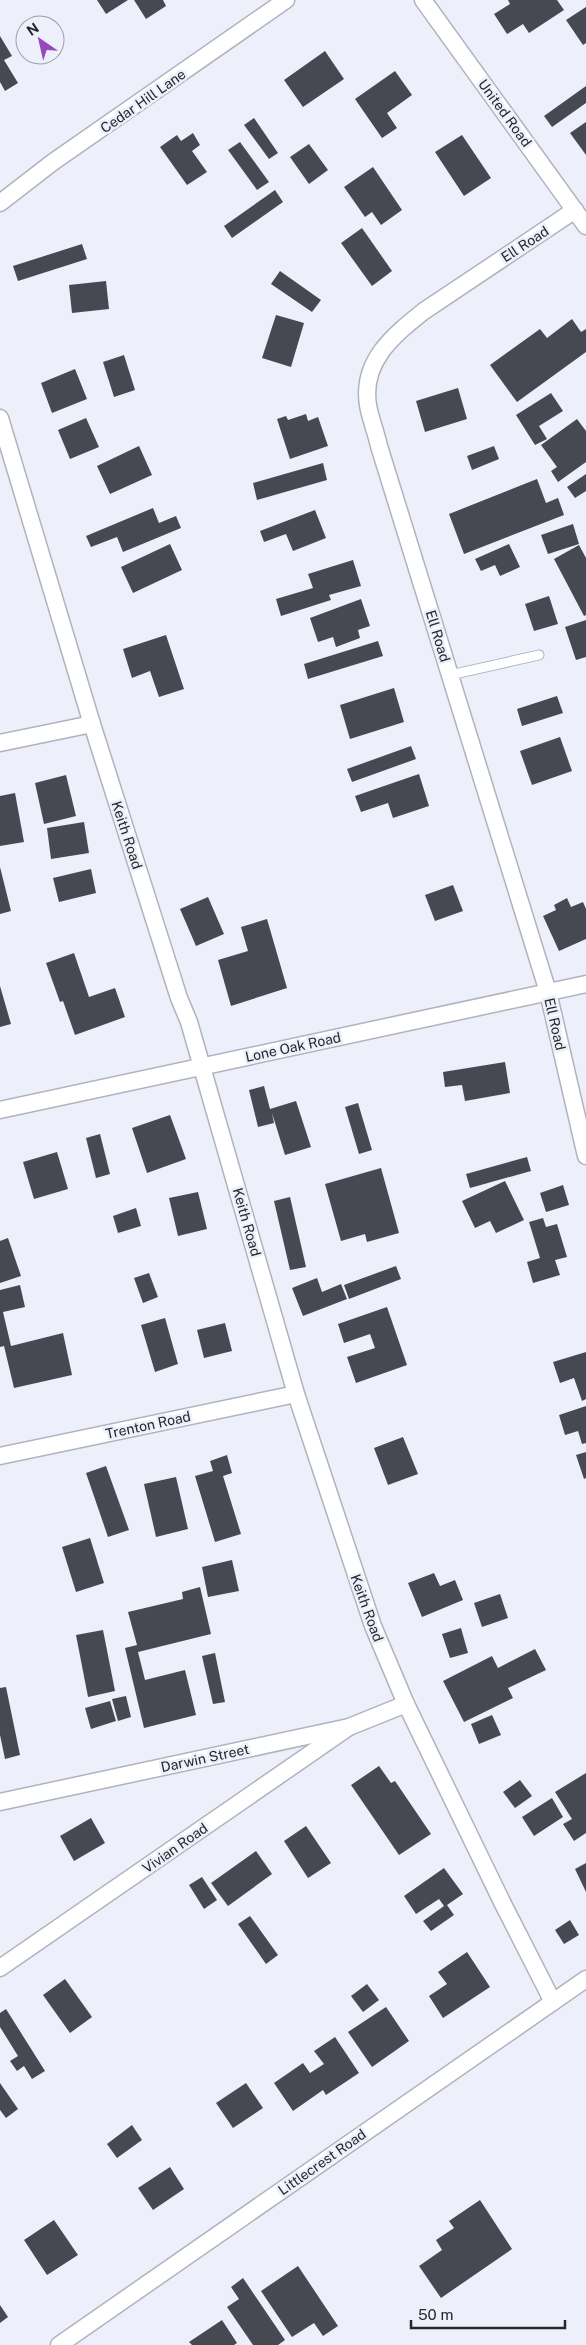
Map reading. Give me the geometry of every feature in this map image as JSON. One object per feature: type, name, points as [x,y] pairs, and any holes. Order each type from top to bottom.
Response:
[{"type":"street","name":"Cedar Hill Lane","points":[[0,203],[53,162],[286,0]]},
{"type":"street","name":"United Road","points":[[423,0],[586,226]]},
{"type":"street","name":"Ell Road","points":[[575,210],[424,310],[400,329],[382,348],[372,366],[367,385],[368,404],[548,992],[586,1156]]},
{"type":"street","name":"Keith Road","points":[[0,418],[92,724],[202,1066],[296,1394],[373,1626],[406,1704],[553,2002]]},
{"type":"street","points":[[0,743],[92,724]]},
{"type":"street","name":"Lone Oak Road","points":[[0,1110],[586,984]]},
{"type":"street","name":"Trenton Road","points":[[0,1456],[296,1394]]},
{"type":"street","name":"Darwin Street","points":[[0,1802],[350,1728],[406,1704]]},
{"type":"street","name":"Vivian Road","points":[[0,1968],[350,1728]]},
{"type":"street","name":"Littlecrest Road","points":[[59,2345],[586,1979]]},
{"type":"lane","points":[[450,675],[539,655]]},
{"type":"building","points":[[97,0],[128,0],[106,14]]},
{"type":"building","points":[[134,0],[163,0],[166,6],[146,19]]},
{"type":"building","points":[[508,0],[557,0],[564,10],[529,33],[523,24],[507,34],[494,14],[510,4]]},
{"type":"building","points":[[586,7],[586,43],[583,45],[566,20]]},
{"type":"building","points":[[0,36],[12,56],[4,60],[18,83],[5,91],[0,82]]},
{"type":"building","points":[[325,51],[344,79],[303,107],[284,80]]},
{"type":"building","points":[[395,71],[412,95],[387,113],[397,128],[382,138],[355,99]]},
{"type":"building","points":[[586,86],[586,103],[552,127],[544,116]]},
{"type":"building","points":[[254,118],[278,153],[269,159],[244,125]]},
{"type":"building","points":[[586,122],[586,155],[570,133]]},
{"type":"building","points":[[193,133],[200,145],[192,151],[207,172],[187,185],[160,147],[177,135],[181,141]]},
{"type":"building","points":[[462,135],[491,178],[464,196],[435,152]]},
{"type":"building","points":[[240,142],[269,182],[257,190],[228,150]]},
{"type":"building","points":[[309,144],[328,170],[309,184],[290,157]]},
{"type":"building","points":[[373,167],[402,210],[381,225],[372,212],[365,217],[344,187]]},
{"type":"building","points":[[275,190],[283,202],[232,238],[224,226]]},
{"type":"building","points":[[362,228],[392,271],[372,286],[341,243]]},
{"type":"building","points":[[82,244],[87,259],[18,281],[13,266]]},
{"type":"building","points":[[280,271],[321,300],[312,312],[271,284]]},
{"type":"building","points":[[106,281],[109,309],[72,313],[69,285]]},
{"type":"building","points":[[276,315],[304,323],[291,367],[262,358]]},
{"type":"building","points":[[572,319],[581,332],[586,329],[586,352],[517,402],[490,365],[540,329],[547,338]]},
{"type":"building","points":[[124,355],[135,390],[114,397],[103,362]]},
{"type":"building","points":[[75,369],[87,399],[52,413],[41,383]]},
{"type":"building","points":[[458,388],[467,419],[425,432],[416,401]]},
{"type":"building","points":[[551,393],[563,411],[539,426],[547,439],[535,445],[516,415]]},
{"type":"building","points":[[306,414],[308,421],[318,417],[328,446],[290,459],[277,419],[286,416],[288,420]]},
{"type":"building","points":[[86,418],[99,447],[70,459],[58,430]]},
{"type":"building","points":[[577,419],[586,431],[586,462],[558,482],[551,471],[557,467],[541,445]]},
{"type":"building","points":[[139,446],[152,475],[110,494],[97,466]]},
{"type":"building","points":[[494,446],[499,459],[472,470],[467,456]]},
{"type":"building","points":[[323,463],[327,480],[257,500],[253,483]]},
{"type":"building","points":[[586,474],[586,491],[575,498],[567,487]]},
{"type":"building","points":[[537,479],[546,503],[558,498],[564,515],[464,554],[449,514]]},
{"type":"building","points":[[153,508],[159,523],[176,516],[181,528],[123,552],[117,537],[91,547],[86,536]]},
{"type":"building","points":[[315,510],[326,538],[293,551],[286,534],[264,542],[260,531]]},
{"type":"building","points":[[573,524],[579,544],[548,554],[541,535]]},
{"type":"building","points":[[170,544],[182,570],[133,593],[121,567]]},
{"type":"building","points":[[509,544],[520,567],[500,576],[495,565],[481,571],[475,559]]},
{"type":"building","points":[[579,545],[586,558],[586,615],[584,616],[554,559]]},
{"type":"building","points":[[353,560],[361,586],[329,595],[331,600],[281,616],[276,599],[313,588],[308,574]]},
{"type":"building","points":[[549,596],[558,624],[534,631],[525,604]]},
{"type":"building","points":[[361,599],[370,626],[358,630],[360,638],[336,647],[333,637],[318,642],[310,618]]},
{"type":"building","points":[[586,620],[586,657],[576,660],[565,627]]},
{"type":"building","points":[[166,635],[184,689],[159,697],[150,671],[132,678],[123,649]]},
{"type":"building","points":[[378,641],[383,656],[308,679],[304,664]]},
{"type":"building","points":[[394,688],[404,722],[350,739],[340,705]]},
{"type":"building","points":[[557,696],[563,713],[522,726],[517,709]]},
{"type":"building","points":[[560,737],[572,771],[532,785],[520,751]]},
{"type":"building","points":[[411,746],[416,759],[352,782],[347,769]]},
{"type":"building","points":[[419,774],[429,806],[393,818],[388,803],[361,812],[355,796]]},
{"type":"building","points":[[66,775],[76,816],[44,824],[35,783]]},
{"type":"building","points":[[15,793],[24,842],[0,846],[0,796]]},
{"type":"building","points":[[84,822],[89,853],[51,859],[47,828]]},
{"type":"building","points":[[0,867],[11,911],[0,914]]},
{"type":"building","points":[[91,869],[96,893],[59,902],[53,878]]},
{"type":"building","points":[[453,885],[463,911],[435,921],[425,895]]},
{"type":"building","points":[[208,897],[224,934],[196,946],[180,909]]},
{"type":"building","points":[[567,898],[571,907],[583,902],[586,909],[586,939],[559,951],[543,916],[556,910],[554,905]]},
{"type":"building","points":[[267,919],[287,988],[231,1006],[218,960],[248,951],[241,927]]},
{"type":"building","points":[[74,953],[89,997],[115,988],[125,1017],[75,1035],[63,1001],[60,1002],[46,963]]},
{"type":"building","points":[[0,986],[11,1024],[0,1027]]},
{"type":"building","points":[[505,1062],[510,1093],[465,1101],[462,1085],[445,1087],[443,1072]]},
{"type":"building","points":[[264,1086],[270,1109],[296,1101],[311,1147],[285,1155],[272,1113],[274,1123],[258,1127],[249,1090]]},
{"type":"building","points":[[358,1103],[372,1150],[359,1154],[345,1107]]},
{"type":"building","points":[[170,1115],[186,1159],[147,1173],[132,1128]]},
{"type":"building","points":[[100,1134],[110,1174],[96,1178],[86,1138]]},
{"type":"building","points":[[57,1152],[68,1189],[34,1199],[23,1162]]},
{"type":"building","points":[[527,1157],[531,1171],[470,1188],[466,1174]]},
{"type":"building","points":[[381,1168],[399,1233],[367,1242],[365,1234],[341,1241],[325,1184]]},
{"type":"building","points":[[505,1181],[524,1220],[496,1233],[490,1221],[475,1228],[462,1201]]},
{"type":"building","points":[[563,1185],[569,1205],[546,1212],[540,1193]]},
{"type":"building","points":[[198,1192],[207,1229],[178,1236],[169,1198]]},
{"type":"building","points":[[290,1197],[306,1267],[290,1270],[274,1201]]},
{"type":"building","points":[[136,1208],[141,1226],[118,1233],[113,1216]]},
{"type":"building","points":[[543,1218],[546,1227],[557,1224],[567,1257],[555,1260],[560,1275],[533,1283],[527,1262],[540,1258],[529,1222]]},
{"type":"building","points":[[8,1238],[21,1276],[0,1283],[0,1241]]},
{"type":"building","points":[[396,1266],[401,1279],[349,1299],[344,1285]]},
{"type":"building","points":[[149,1273],[158,1297],[143,1303],[134,1278]]},
{"type":"building","points":[[317,1278],[322,1292],[341,1284],[347,1299],[303,1316],[292,1288]]},
{"type":"building","points":[[20,1285],[25,1307],[3,1312],[11,1346],[63,1333],[72,1375],[14,1388],[4,1346],[0,1347],[0,1290]]},
{"type":"building","points":[[387,1307],[407,1365],[356,1383],[347,1357],[375,1348],[370,1334],[344,1343],[338,1324]]},
{"type":"building","points":[[165,1318],[178,1364],[155,1372],[141,1325]]},
{"type":"building","points":[[225,1323],[232,1351],[204,1358],[197,1330]]},
{"type":"building","points":[[586,1352],[586,1399],[582,1401],[574,1378],[560,1383],[553,1362]]},
{"type":"building","points":[[586,1406],[586,1443],[582,1444],[578,1431],[565,1435],[559,1415]]},
{"type":"building","points":[[403,1437],[418,1474],[388,1485],[374,1448]]},
{"type":"building","points":[[586,1452],[586,1478],[584,1479],[576,1455]]},
{"type":"building","points":[[227,1455],[232,1473],[223,1476],[241,1534],[215,1542],[195,1476],[213,1471],[210,1461]]},
{"type":"building","points":[[106,1466],[129,1530],[108,1537],[86,1473]]},
{"type":"building","points":[[176,1477],[188,1529],[156,1537],[144,1484]]},
{"type":"building","points":[[90,1538],[104,1583],[76,1592],[62,1547]]},
{"type":"building","points":[[232,1560],[239,1591],[208,1597],[202,1567]]},
{"type":"building","points":[[434,1573],[440,1586],[455,1580],[463,1600],[422,1617],[408,1583]]},
{"type":"building","points":[[200,1587],[211,1634],[138,1652],[145,1680],[185,1670],[196,1715],[144,1728],[125,1648],[137,1645],[128,1612],[183,1599],[182,1592]]},
{"type":"building","points":[[500,1594],[508,1618],[482,1627],[474,1603]]},
{"type":"building","points":[[461,1628],[468,1653],[450,1658],[442,1634]]},
{"type":"building","points":[[103,1630],[115,1691],[88,1697],[76,1635]]},
{"type":"building","points":[[535,1649],[546,1670],[508,1688],[513,1698],[464,1722],[443,1681],[492,1656],[498,1668]]},
{"type":"building","points":[[215,1653],[225,1702],[213,1704],[202,1656]]},
{"type":"building","points":[[6,1687],[20,1755],[5,1759],[0,1735],[0,1688]]},
{"type":"building","points":[[126,1696],[131,1717],[118,1721],[112,1699]]},
{"type":"building","points":[[110,1701],[116,1721],[91,1729],[85,1708]]},
{"type":"building","points":[[492,1715],[501,1735],[479,1744],[471,1724]]},
{"type":"building","points":[[379,1766],[391,1783],[395,1781],[431,1834],[399,1855],[351,1785]]},
{"type":"building","points":[[586,1773],[586,1833],[574,1841],[563,1824],[572,1819],[555,1792]]},
{"type":"building","points":[[520,1780],[532,1796],[515,1808],[503,1792]]},
{"type":"building","points":[[552,1798],[563,1817],[534,1836],[522,1817]]},
{"type":"building","points":[[91,1818],[105,1843],[74,1861],[60,1836]]},
{"type":"building","points":[[306,1826],[331,1863],[308,1878],[284,1841]]},
{"type":"building","points":[[256,1851],[272,1874],[228,1906],[211,1883]]},
{"type":"building","points":[[586,1863],[586,1892],[575,1869]]},
{"type":"building","points":[[444,1868],[463,1894],[447,1905],[454,1915],[431,1931],[423,1921],[444,1906],[439,1899],[416,1914],[404,1896]]},
{"type":"building","points":[[202,1877],[217,1900],[204,1909],[189,1885]]},
{"type":"building","points":[[250,1916],[278,1955],[266,1964],[238,1924]]},
{"type":"building","points":[[570,1920],[579,1935],[564,1944],[555,1930]]},
{"type":"building","points":[[467,1952],[490,1987],[443,2018],[429,1996],[447,1984],[438,1972]]},
{"type":"building","points":[[65,1979],[92,2017],[70,2033],[43,1995]]},
{"type":"building","points":[[367,1984],[379,2000],[363,2012],[351,1996]]},
{"type":"building","points":[[386,2007],[409,2041],[372,2067],[348,2032]]},
{"type":"building","points":[[6,2009],[45,2071],[32,2079],[24,2066],[17,2071],[10,2061],[18,2056],[0,2027],[0,2013]]},
{"type":"building","points":[[335,2037],[359,2073],[326,2095],[323,2090],[293,2111],[274,2083],[303,2063],[310,2073],[324,2064],[314,2051]]},
{"type":"building","points":[[0,2083],[18,2109],[6,2118],[0,2110]]},
{"type":"building","points":[[246,2083],[263,2108],[233,2128],[216,2103]]},
{"type":"building","points":[[132,2125],[142,2140],[117,2158],[107,2144]]},
{"type":"building","points":[[170,2167],[184,2189],[153,2210],[138,2188]]},
{"type":"building","points":[[480,2200],[512,2249],[441,2298],[419,2266],[442,2250],[436,2240],[454,2228],[449,2221]]},
{"type":"building","points":[[54,2220],[78,2255],[47,2275],[24,2240]]},
{"type":"building","points":[[298,2266],[338,2326],[323,2336],[314,2323],[292,2337],[261,2291]]},
{"type":"building","points":[[243,2278],[285,2340],[278,2345],[253,2345],[227,2307],[239,2299],[231,2287]]},
{"type":"building","points":[[0,2305],[8,2317],[0,2323]]},
{"type":"building","points":[[222,2320],[237,2343],[234,2345],[192,2345],[189,2342]]}]
